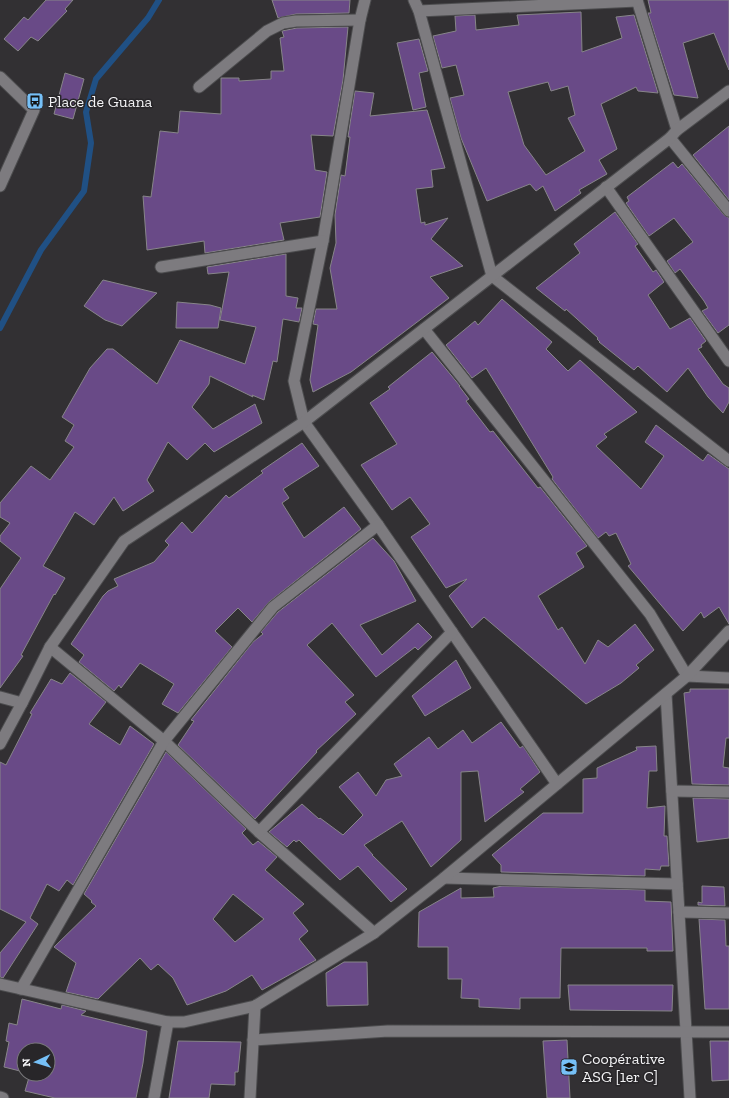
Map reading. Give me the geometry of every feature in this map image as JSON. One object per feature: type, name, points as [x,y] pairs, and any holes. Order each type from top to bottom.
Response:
[{"type":"street","points":[[365,0],[360,20],[324,241],[294,381],[304,422],[378,525],[558,784]]},
{"type":"street","points":[[414,0],[492,276],[729,461]]},
{"type":"street","points":[[418,11],[637,1],[674,134],[729,211]]},
{"type":"street","points":[[198,87],[267,31],[283,23],[296,21],[360,20]]},
{"type":"street","points":[[0,77],[34,110],[0,186]]},
{"type":"street","points":[[0,744],[50,647],[124,540],[304,422],[729,91]]},
{"type":"street","points":[[606,187],[729,361]]},
{"type":"street","points":[[161,267],[324,241]]},
{"type":"street","points":[[424,329],[650,614],[687,676]]},
{"type":"street","points":[[21,989],[164,741],[273,607],[378,525]]},
{"type":"street","points":[[259,832],[452,632]]},
{"type":"street","points":[[0,984],[168,1022],[184,1022],[255,1006],[374,933],[444,878],[687,676],[729,632]]},
{"type":"street","points":[[50,647],[164,741],[259,832],[374,933]]},
{"type":"street","points":[[687,676],[729,678]]},
{"type":"street","points":[[666,694],[690,1098]]},
{"type":"street","points":[[0,697],[22,703]]},
{"type":"street","points":[[672,791],[729,792]]},
{"type":"street","points":[[444,878],[677,884]]},
{"type":"street","points":[[679,912],[729,913]]},
{"type":"street","points":[[250,1098],[255,1006]]},
{"type":"street","points":[[154,1098],[168,1022]]},
{"type":"street","points":[[253,1040],[388,1031],[729,1032]]},
{"type":"building","points":[[46,0],[73,0],[65,9],[67,11],[38,41],[31,37],[18,51],[4,39],[24,17],[28,20]]},
{"type":"building","points":[[272,0],[350,0],[349,13],[296,14],[278,18]]},
{"type":"building","points":[[648,0],[729,0],[729,70],[714,33],[683,43],[698,98],[674,95],[648,13],[651,13]]},
{"type":"building","points":[[581,12],[582,52],[622,38],[616,17],[634,15],[658,93],[638,91],[636,87],[601,104],[617,149],[599,160],[607,174],[579,190],[581,193],[555,211],[543,186],[536,191],[530,184],[487,201],[461,138],[450,98],[464,95],[456,65],[442,68],[433,36],[456,31],[455,16],[475,15],[476,30],[519,25],[517,15]],"holes":[[[548,82],[551,91],[568,86],[575,115],[568,118],[585,151],[546,175],[524,145],[508,92]]]},
{"type":"building","points":[[348,27],[343,80],[333,136],[311,135],[315,170],[327,172],[320,217],[280,223],[284,240],[205,253],[204,241],[147,250],[143,196],[151,197],[160,131],[178,133],[180,111],[221,114],[221,78],[239,78],[239,81],[271,79],[271,71],[284,71],[280,38],[284,37],[282,31],[297,28]]},
{"type":"building","points":[[419,39],[428,71],[419,73],[426,107],[413,110],[397,43]]},
{"type":"building","points":[[65,73],[84,79],[73,119],[54,114]]},
{"type":"building","points":[[355,91],[374,93],[370,116],[427,110],[445,168],[431,170],[433,187],[416,189],[421,223],[425,222],[425,225],[448,218],[431,239],[463,266],[430,277],[449,298],[351,372],[313,392],[310,380],[318,325],[313,324],[316,309],[337,309],[330,268],[336,243],[335,215],[341,175],[345,176],[350,137],[348,137]]},
{"type":"building","points":[[729,126],[729,200],[693,155]]},
{"type":"building","points":[[673,162],[678,168],[682,164],[724,215],[729,218],[729,325],[718,333],[702,311],[708,308],[704,301],[680,269],[675,273],[667,261],[693,242],[674,218],[649,236],[626,203],[629,201],[627,197]]},
{"type":"building","points":[[615,212],[638,244],[635,246],[653,272],[656,270],[664,282],[648,295],[670,329],[690,318],[706,341],[701,345],[702,347],[698,349],[723,384],[729,388],[729,402],[723,413],[708,397],[688,368],[667,392],[638,366],[634,370],[599,342],[597,339],[598,338],[566,309],[565,311],[536,288],[580,253],[574,244]]},
{"type":"building","points":[[286,254],[286,296],[298,298],[296,308],[302,308],[299,322],[283,319],[277,362],[273,361],[264,400],[252,395],[253,397],[210,376],[209,384],[192,407],[213,429],[255,404],[262,423],[214,452],[205,443],[187,460],[168,442],[147,480],[154,491],[123,511],[114,497],[94,525],[75,512],[43,566],[65,578],[55,595],[54,594],[21,655],[23,656],[0,688],[0,589],[21,558],[0,541],[0,536],[10,523],[0,517],[0,503],[31,466],[50,480],[74,447],[65,441],[74,425],[62,417],[90,368],[107,349],[113,349],[157,384],[180,340],[245,364],[256,327],[220,320],[229,272],[208,274],[207,267]]},
{"type":"building","points":[[103,280],[157,293],[122,326],[105,320],[84,306]]},
{"type":"building","points":[[502,299],[552,342],[546,349],[568,371],[580,360],[637,412],[604,434],[607,437],[596,446],[641,489],[664,456],[645,442],[656,425],[703,461],[708,454],[729,469],[729,624],[719,607],[704,618],[701,612],[683,631],[628,566],[631,564],[616,533],[609,536],[606,532],[598,538],[552,479],[553,477],[486,368],[472,378],[446,345],[475,321],[478,325]]},
{"type":"building","points":[[177,302],[210,305],[221,308],[218,328],[176,328]]},
{"type":"building","points":[[432,352],[460,386],[469,399],[466,401],[490,432],[493,431],[538,488],[540,487],[587,546],[576,553],[584,567],[538,596],[558,630],[562,627],[585,664],[598,640],[608,647],[635,624],[654,650],[636,665],[639,668],[621,683],[586,704],[484,617],[472,628],[449,596],[467,579],[446,588],[411,537],[430,524],[410,497],[392,510],[361,465],[397,444],[370,403],[390,389],[388,387]]},
{"type":"building","points":[[302,443],[319,466],[283,489],[289,498],[282,503],[304,538],[344,507],[361,529],[269,602],[252,622],[238,608],[215,631],[232,647],[178,713],[162,704],[174,684],[140,663],[121,688],[119,685],[114,691],[79,662],[84,655],[71,644],[103,596],[108,591],[118,586],[114,579],[154,562],[169,545],[165,541],[182,522],[192,533],[226,495],[229,498],[263,473],[261,471]]},
{"type":"building","points":[[373,538],[394,561],[416,601],[360,625],[382,655],[418,623],[432,637],[418,650],[415,647],[376,677],[332,623],[307,645],[354,695],[345,702],[356,714],[316,751],[317,752],[255,819],[178,745],[194,721],[191,720],[253,642],[263,634],[261,632],[278,612]]},
{"type":"building","points":[[456,660],[471,688],[425,716],[412,696]]},
{"type":"building","points":[[70,673],[106,702],[89,724],[120,745],[130,726],[154,744],[73,885],[67,880],[59,891],[47,884],[30,918],[38,924],[3,978],[0,977],[0,953],[26,922],[0,909],[0,762],[6,765],[32,714],[30,713],[51,679],[62,684]]},
{"type":"building","points":[[690,689],[729,689],[729,738],[726,738],[723,767],[729,768],[729,785],[692,784],[684,693],[690,692]]},
{"type":"building","points":[[501,722],[520,748],[523,746],[540,772],[520,789],[524,792],[485,822],[478,771],[461,772],[461,840],[431,867],[402,821],[364,845],[372,855],[407,889],[391,902],[358,866],[340,880],[299,840],[296,842],[294,840],[287,847],[269,832],[302,804],[319,819],[320,818],[343,835],[363,815],[339,787],[358,772],[376,796],[386,780],[402,776],[394,764],[429,737],[438,749],[463,730],[472,743]]},
{"type":"building","points":[[656,746],[657,771],[649,771],[647,808],[665,806],[664,836],[667,836],[669,866],[661,866],[660,870],[645,869],[645,876],[501,872],[501,865],[492,855],[543,813],[583,813],[583,779],[597,778],[597,768],[637,750],[636,747]]},
{"type":"building","points":[[166,752],[246,829],[242,833],[253,845],[258,841],[277,857],[265,870],[304,904],[293,913],[308,931],[299,939],[316,960],[262,990],[252,975],[226,991],[187,1005],[173,978],[158,964],[151,970],[140,958],[98,999],[66,992],[76,963],[54,947],[96,906],[84,894]],"holes":[[[233,894],[264,919],[235,942],[213,919]]]},
{"type":"building","points":[[693,798],[729,799],[729,838],[697,842]]},
{"type":"building","points":[[502,886],[645,890],[645,901],[671,902],[673,951],[647,951],[647,948],[561,948],[560,998],[520,998],[520,1009],[479,1007],[479,999],[461,998],[462,979],[448,979],[448,947],[418,947],[419,912],[461,888],[461,898],[494,897],[493,888]]},
{"type":"building","points":[[702,886],[724,887],[725,906],[698,905],[698,902],[702,903]]},
{"type":"building","points":[[699,919],[725,920],[726,946],[729,946],[729,1009],[705,1009]]},
{"type":"building","points":[[344,962],[367,962],[368,1005],[327,1006],[326,973]]},
{"type":"building","points":[[568,985],[673,985],[672,1011],[570,1010]]},
{"type":"building","points":[[22,999],[61,1009],[62,1005],[86,1011],[81,1015],[147,1031],[143,1063],[136,1098],[55,1098],[25,1091],[28,1082],[56,1082],[56,1042],[16,1042],[16,1070],[4,1067],[9,1042],[6,1041],[9,1023],[17,1025]]},
{"type":"building","points":[[567,1040],[570,1098],[547,1098],[543,1041]]},
{"type":"building","points":[[178,1041],[241,1042],[238,1072],[235,1072],[235,1085],[211,1084],[209,1098],[169,1098]]},
{"type":"building","points":[[710,1041],[729,1041],[729,1080],[712,1081]]},
{"type":"waterway","points":[[0,328],[41,250],[84,191],[91,143],[86,112],[96,79],[148,18],[159,0]]},
{"type":"place","name":"Place de Guana","points":[[35,101]]},
{"type":"place","name":"Coopérative ASG [1er C]","points":[[569,1067]]}]
